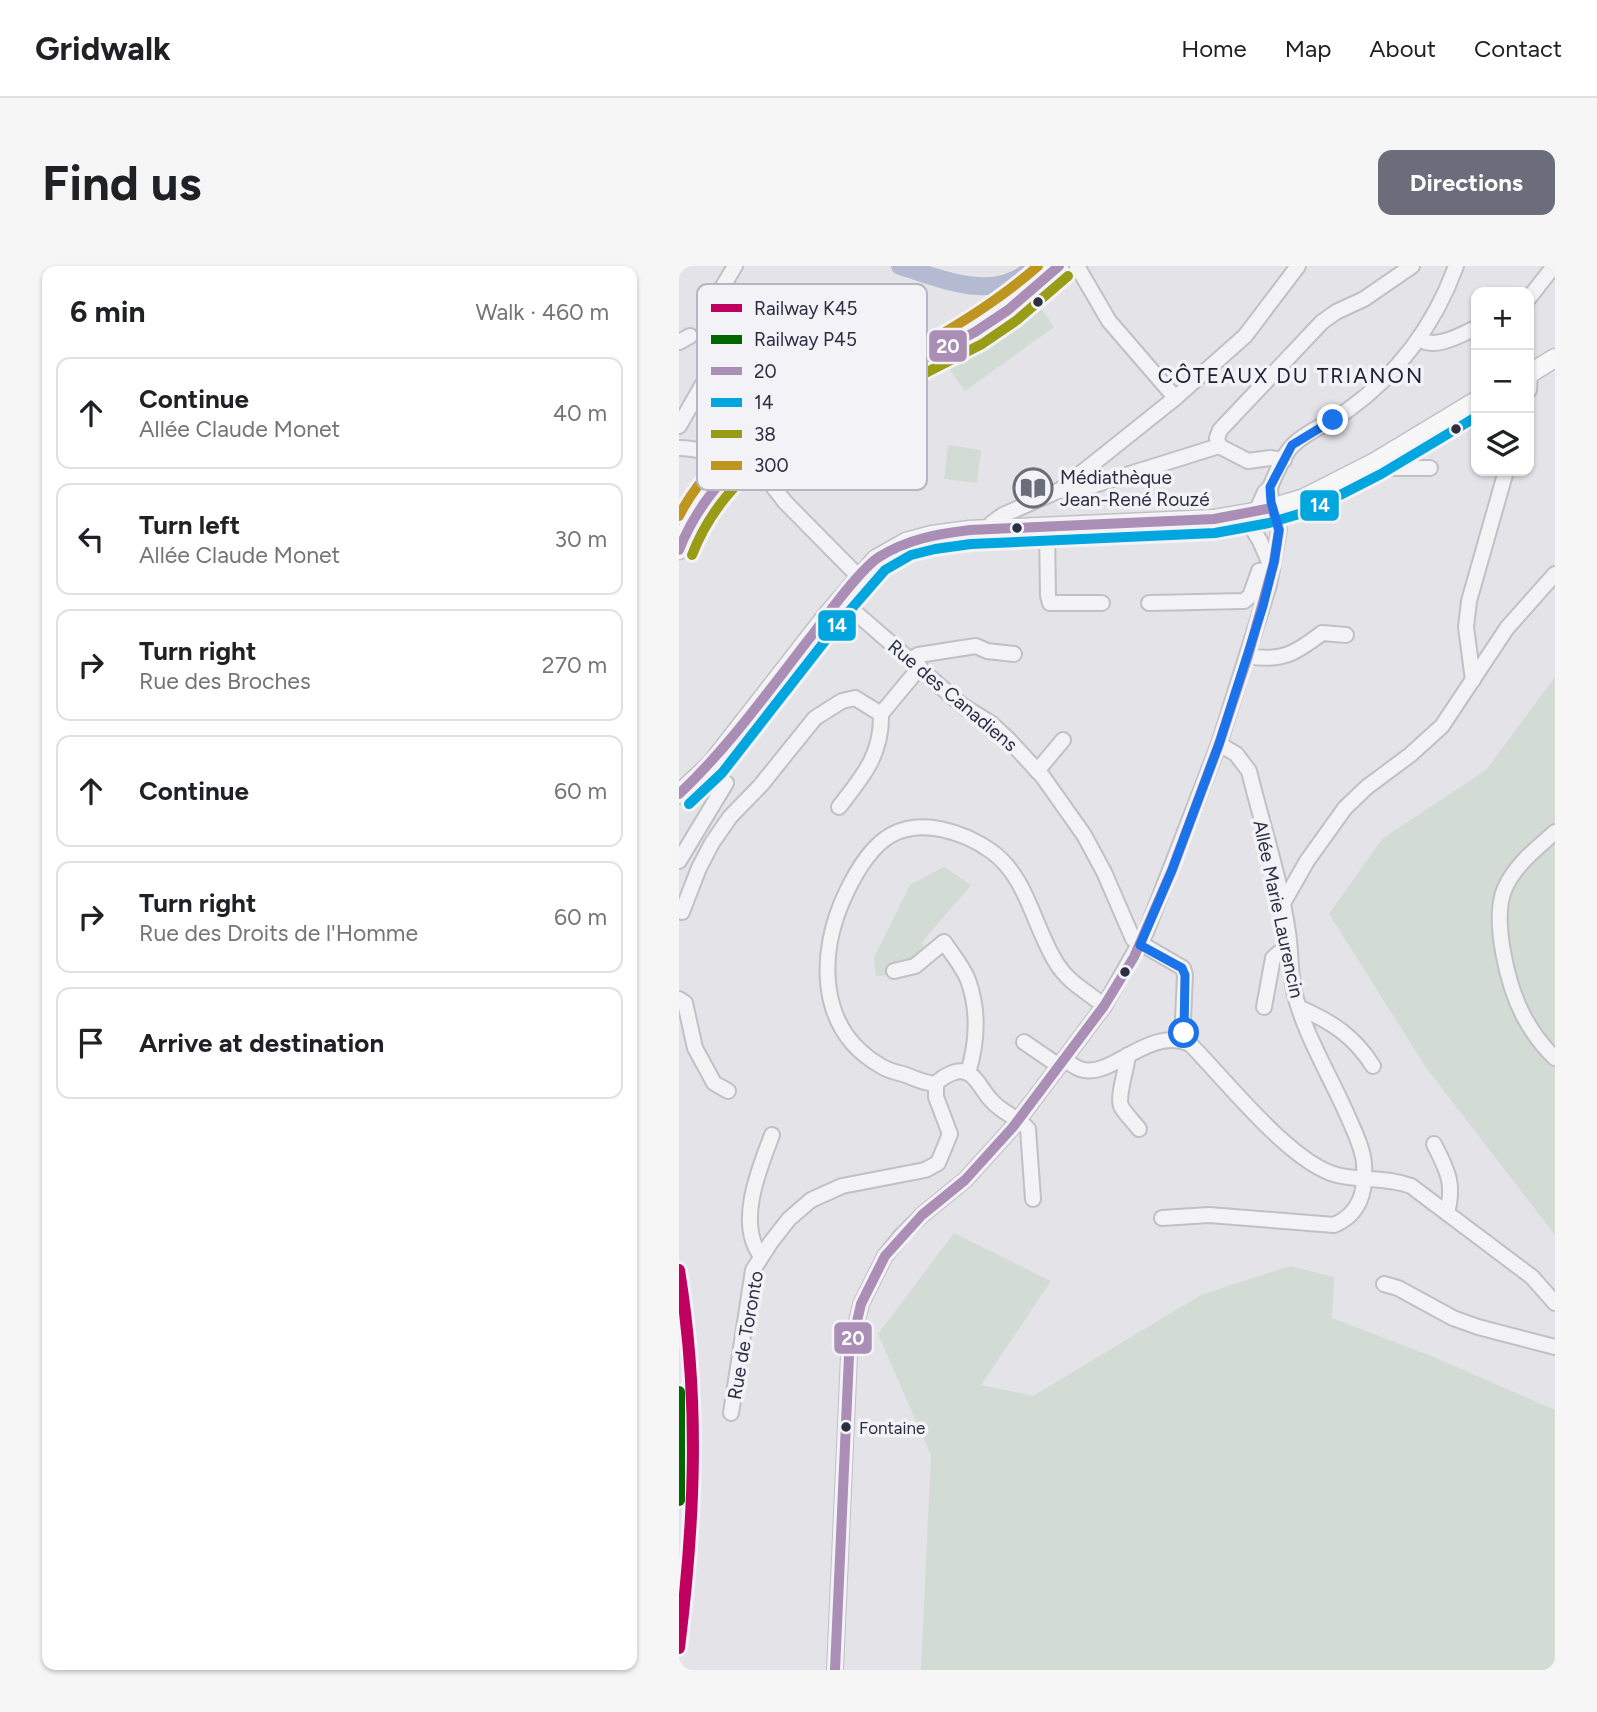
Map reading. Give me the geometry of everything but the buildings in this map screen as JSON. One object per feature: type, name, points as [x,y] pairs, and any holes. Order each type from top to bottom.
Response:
[{"type":"main road","points":[[927,358],[977,331],[1017,303],[1059,266]]},
{"type":"main road","points":[[1534,371],[1555,351]]},
{"type":"main road","points":[[1534,373],[1555,358]]},
{"type":"main road","points":[[1264,516],[1375,462],[1471,404]]},
{"type":"main road","points":[[679,794],[686,784],[711,764],[859,577],[892,558],[932,542],[952,538],[991,533],[1264,516],[1317,503],[1381,468],[1471,411]]},
{"type":"main road","points":[[679,550],[697,512],[716,490]]},
{"type":"street","points":[[724,284],[735,266]]},
{"type":"street","points":[[1077,266],[1109,321],[1174,399]]},
{"type":"street","points":[[991,533],[992,523],[1003,515],[1060,489],[1174,399],[1245,336],[1298,266]]},
{"type":"street","points":[[1219,446],[1217,438],[1220,430],[1322,322],[1364,299],[1412,266]]},
{"type":"street","points":[[1272,569],[1261,541],[1270,487],[1284,460],[1295,443],[1360,401],[1396,367],[1419,339],[1440,304],[1456,266]]},
{"type":"street","points":[[1534,292],[1554,266]]},
{"type":"street","points":[[1419,339],[1433,343],[1471,330]]},
{"type":"street","points":[[679,426],[697,394]]},
{"type":"street","points":[[1060,489],[1072,492],[1219,446],[1248,461],[1271,458],[1284,460]]},
{"type":"street","points":[[679,448],[697,450]]},
{"type":"street","points":[[1381,468],[1430,468]]},
{"type":"street","points":[[1473,680],[1466,627],[1469,601],[1506,476]]},
{"type":"street","points":[[776,490],[859,577]]},
{"type":"street","points":[[835,1670],[849,1356],[861,1304],[885,1256],[902,1235],[922,1214],[965,1180],[991,1154],[1018,1120],[1104,1006],[1140,945],[1172,870],[1219,744],[1248,656],[1272,569],[1279,530],[1264,516]]},
{"type":"street","points":[[1047,531],[1048,596],[1051,603],[1102,603]]},
{"type":"street","points":[[1149,603],[1244,601],[1250,596],[1259,571],[1272,569]]},
{"type":"street","points":[[1282,905],[1307,861],[1345,808],[1367,787],[1411,755],[1442,726],[1507,628],[1555,574]]},
{"type":"street","name":"Rue des Canadiens","points":[[840,599],[963,706],[992,724],[1037,771],[1084,835],[1133,939],[1140,945]]},
{"type":"street","points":[[1248,656],[1269,659],[1283,657],[1299,651],[1322,633],[1346,635]]},
{"type":"street","points":[[839,807],[867,772],[879,747],[881,714],[918,655],[977,646],[1014,654]]},
{"type":"street","points":[[679,910],[682,912],[685,908],[699,868],[730,817],[761,785],[815,718],[842,701],[855,698],[881,714]]},
{"type":"street","points":[[1037,771],[1063,740]]},
{"type":"street","name":"Allée Marie Laurencin","points":[[1162,1218],[1209,1215],[1333,1225],[1347,1220],[1359,1206],[1364,1178],[1364,1163],[1354,1130],[1308,1032],[1294,990],[1282,905],[1249,771],[1236,754],[1219,744]]},
{"type":"street","points":[[679,861],[726,783]]},
{"type":"street","points":[[1033,1199],[1028,1129],[991,1101],[975,1079],[968,1073],[959,1071],[946,1075],[936,1084],[883,1068],[867,1057],[847,1034],[832,1005],[827,988],[827,950],[843,899],[867,857],[890,836],[917,828],[940,829],[969,838],[1002,860],[1023,892],[1057,964],[1074,984],[1104,1006]]},
{"type":"street","points":[[1555,832],[1524,860],[1514,873],[1499,905],[1507,970],[1516,998],[1531,1029],[1555,1058]]},
{"type":"street","points":[[894,971],[915,966],[944,942],[967,978],[973,998],[976,1028],[974,1054],[968,1073]]},
{"type":"street","points":[[1264,1007],[1273,958],[1289,944]]},
{"type":"street","points":[[1140,945],[1182,968],[1185,975],[1182,1041]]},
{"type":"street","points":[[679,999],[685,1003],[695,1048],[714,1083],[728,1091]]},
{"type":"street","points":[[1300,1008],[1328,1020],[1361,1046],[1373,1066]]},
{"type":"street","points":[[1024,1042],[1062,1063],[1083,1070],[1095,1070],[1150,1044],[1173,1040],[1190,1044],[1268,1126],[1314,1167],[1338,1176],[1397,1181],[1411,1185],[1532,1277],[1555,1303]]},
{"type":"street","points":[[1128,1055],[1126,1075],[1119,1094],[1122,1107],[1139,1129]]},
{"type":"street","name":"Rue de Toronto","points":[[731,1413],[746,1305],[753,1270],[761,1256],[789,1219],[811,1199],[842,1186],[925,1170],[938,1163],[950,1134],[936,1097],[936,1084]]},
{"type":"street","points":[[761,1256],[754,1247],[751,1198],[772,1135]]},
{"type":"street","points":[[1434,1143],[1449,1174],[1452,1194],[1447,1213]]},
{"type":"street","points":[[1384,1284],[1398,1288],[1453,1318],[1555,1348]]},
{"type":"shaded area","points":[[1038,304],[1054,327],[965,391],[949,369]]},
{"type":"shaded area","points":[[948,445],[981,450],[977,483],[944,479]]},
{"type":"shaded area","points":[[1555,677],[1555,1235],[1427,1069],[1329,914],[1382,839],[1486,770]]},
{"type":"shaded area","points":[[944,867],[971,885],[922,942],[926,951],[890,975],[876,976],[874,958],[910,885]]},
{"type":"shaded area","points":[[954,1233],[1051,1281],[981,1385],[1033,1396],[1201,1295],[1290,1266],[1334,1277],[1332,1318],[1431,1356],[1555,1410],[1555,1670],[921,1670],[931,1455],[878,1334]]},
{"type":"waterway","points":[[900,266],[952,282],[987,286],[1003,284],[1034,266]]},
{"type":"rail line","name":"K45","points":[[679,1270],[690,1365],[693,1459],[689,1553],[679,1648]]},
{"type":"rail line","name":"P45","points":[[679,1392],[679,1500]]},
{"type":"transit line","name":"300","points":[[927,342],[989,304],[1038,266]]},
{"type":"transit line","name":"20","points":[[927,357],[975,332],[1008,310],[1059,266]]},
{"type":"transit line","name":"38","points":[[927,372],[982,344],[1017,320],[1068,276]]},
{"type":"transit line","name":"14","points":[[689,804],[722,773],[839,623],[885,570],[911,555],[971,544],[1215,533],[1269,523],[1309,511],[1381,474],[1471,420]]},
{"type":"transit line","name":"300","points":[[679,516],[697,488]]},
{"type":"transit line","name":"20","points":[[679,550],[695,517],[714,490]]},
{"type":"transit line","name":"38","points":[[692,555],[707,524],[732,490]]},
{"type":"transit line","name":"20","points":[[679,794],[734,735],[855,580],[879,557],[890,551],[923,538],[970,530],[1214,519],[1272,508],[1279,530],[1274,562],[1248,656],[1219,744],[1172,870],[1134,957],[1104,1006],[1013,1127],[965,1180],[922,1215],[885,1256],[861,1304],[849,1356],[835,1670]]},
{"type":"place","name":"Médiathèque Jean-René Rouzé","points":[[1033,488]]},
{"type":"place","name":"Fontaine","points":[[846,1427]]},
{"type":"district","name":"CÔTEAUX DU TRIANON","points":[[1291,376]]},
{"type":"route","points":[[1184,1033],[1185,975],[1182,968],[1140,945],[1172,870],[1219,744],[1269,585],[1279,530],[1279,523],[1272,508],[1270,487],[1292,445],[1333,420]]}]
